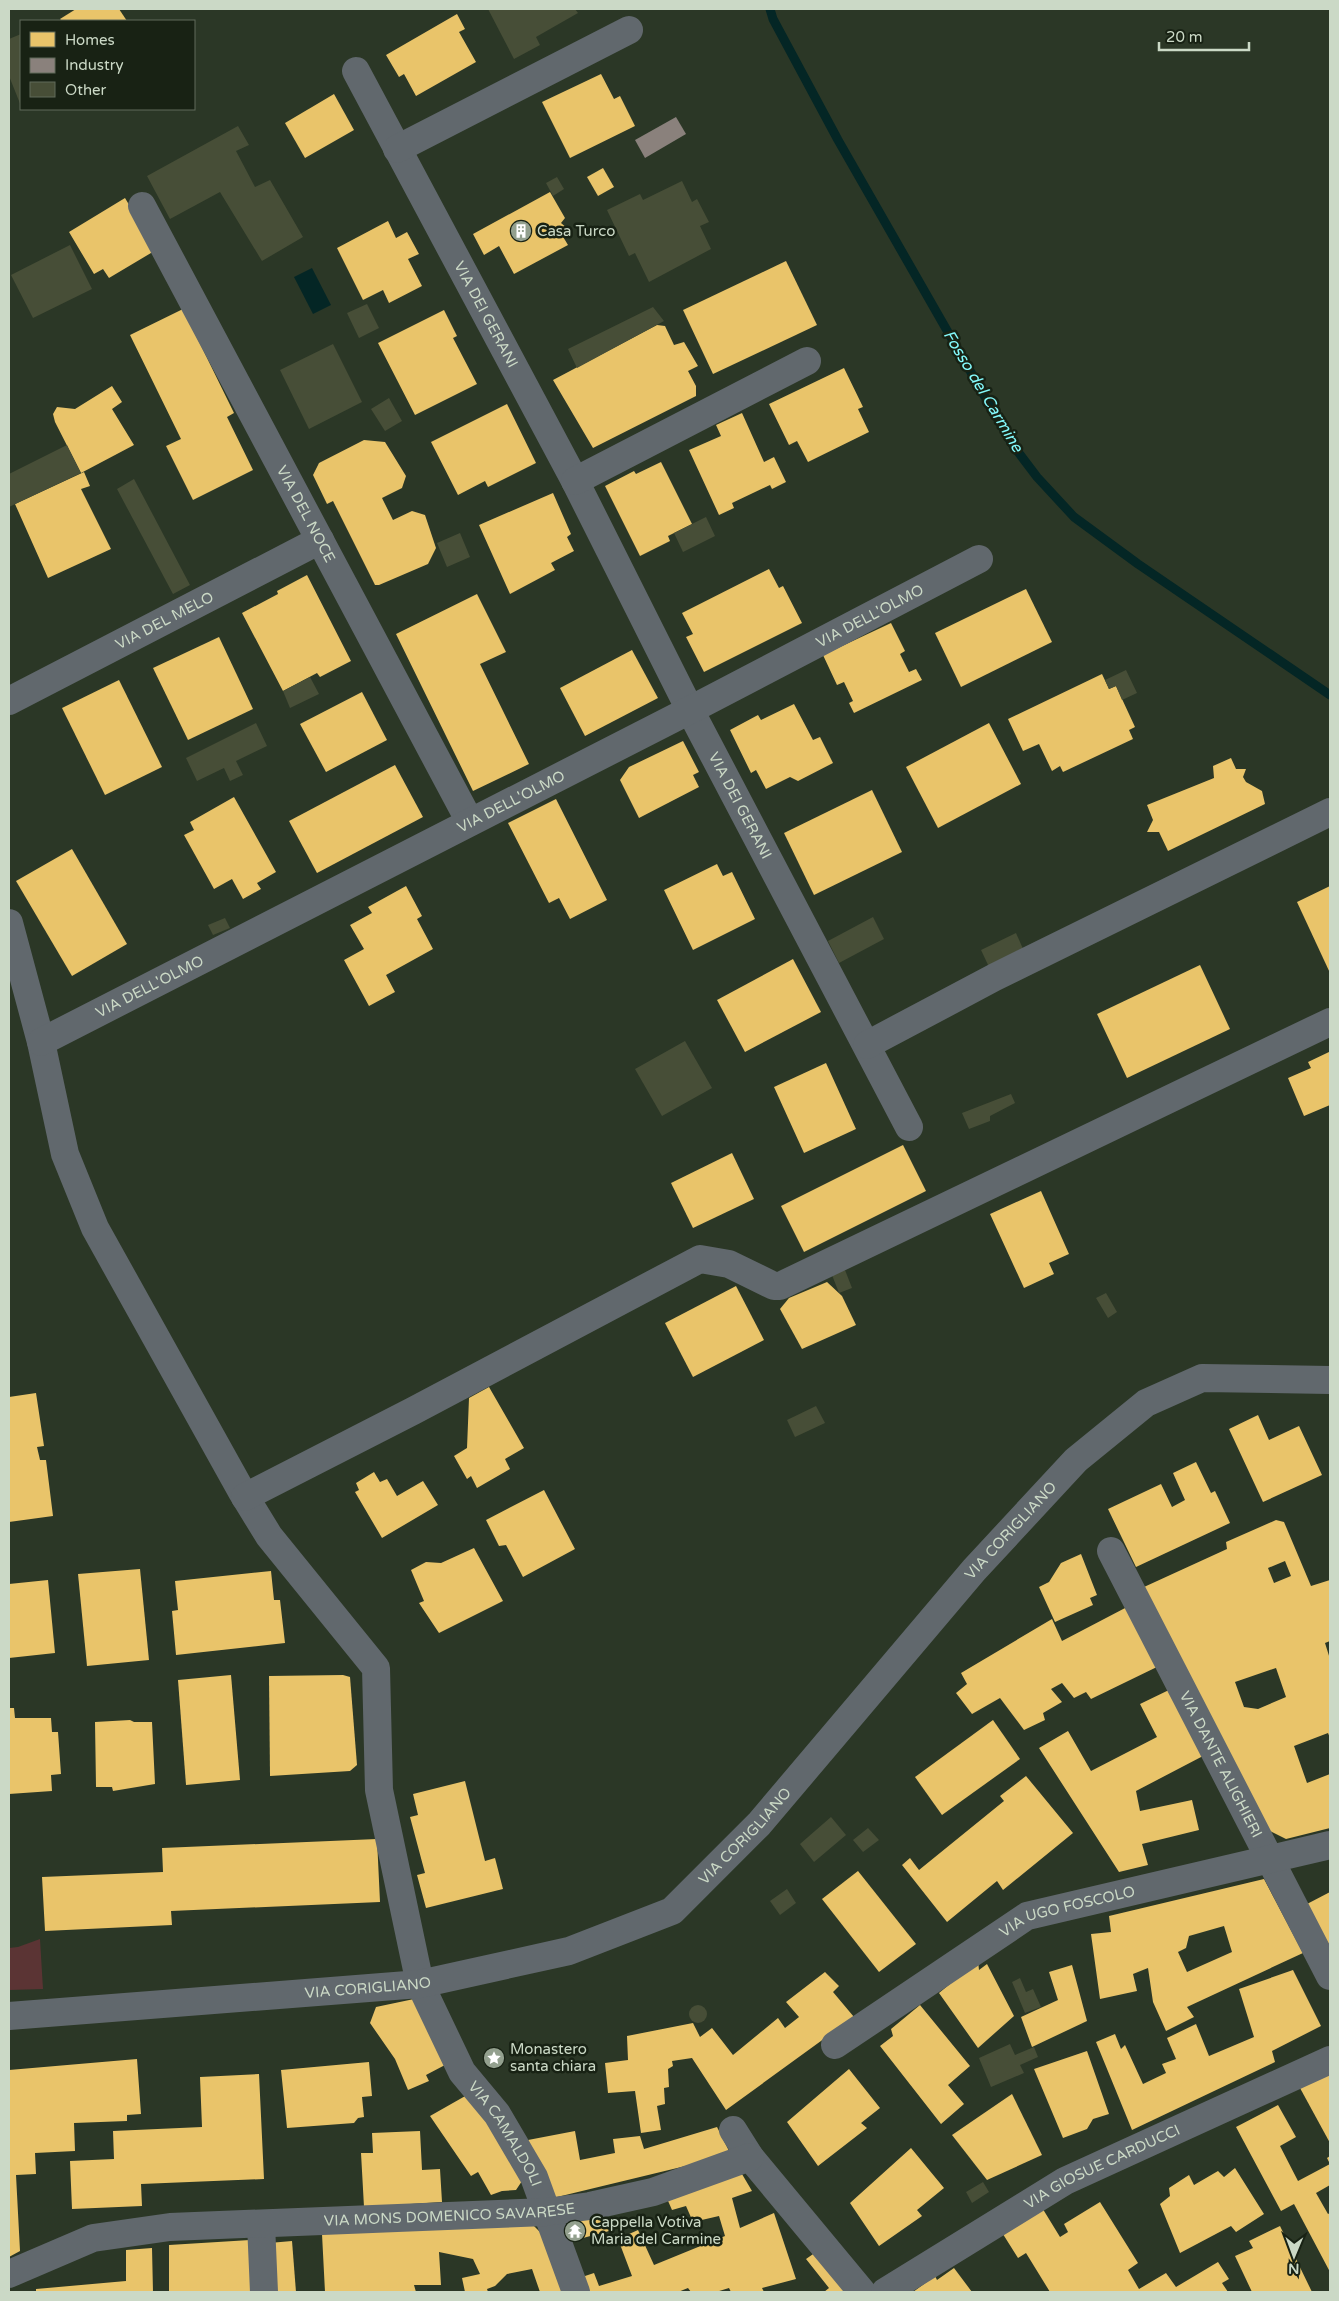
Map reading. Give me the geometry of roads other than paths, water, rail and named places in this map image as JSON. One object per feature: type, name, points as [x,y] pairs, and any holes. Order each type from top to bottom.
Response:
[{"type":"street","points":[[396,149],[629,30]]},
{"type":"street","name":"VIA DEI GERANI","points":[[356,71],[575,481],[690,710],[909,1127]]},
{"type":"street","name":"VIA DEL NOCE","points":[[142,206],[470,822]]},
{"type":"street","points":[[575,481],[807,361]]},
{"type":"street","name":"VIA DEL MELO","points":[[9,701],[320,540]]},
{"type":"street","name":"VIA DELL'OLMO","points":[[42,1042],[690,710],[979,559]]},
{"type":"street","points":[[866,1045],[995,977],[1330,812]]},
{"type":"street","name":"VIA CAMALDOLI","points":[[9,923],[42,1042],[65,1154],[95,1228],[245,1497],[269,1536],[376,1668],[379,1790],[420,1984],[462,2072],[497,2114],[534,2177],[576,2292]]},
{"type":"street","points":[[245,1497],[413,1411],[700,1259],[730,1264],[774,1286],[780,1286],[1330,1022]]},
{"type":"street","name":"VIA CORIGLIANO","points":[[9,2016],[420,1984],[570,1951],[672,1911],[759,1824],[974,1570],[1076,1460],[1146,1403],[1202,1378],[1330,1380]]},
{"type":"street","name":"VIA DANTE ALIGHIERI","points":[[1111,1551],[1272,1860],[1330,1976]]},
{"type":"street","name":"VIA UGO FOSCOLO","points":[[835,2045],[1027,1916],[1330,1845]]},
{"type":"street","name":"VIA GIOSUE CARDUCCI","points":[[885,2292],[1065,2181],[1330,2060]]},
{"type":"street","points":[[733,2130],[750,2157],[862,2292]]},
{"type":"street","name":"VIA MONS DOMENICO SAVARESE","points":[[9,2274],[35,2261],[93,2238],[170,2227],[546,2212],[590,2206],[653,2192],[750,2157]]},
{"type":"street","points":[[261,2224],[264,2292]]},
{"type":"water","points":[[312,268],[331,305],[313,314],[294,277]]},
{"type":"waterway","name":"Fosso del Carmine","points":[[770,9],[773,19],[838,140],[1012,444],[1037,477],[1074,517],[1138,564],[1330,695]]},
{"type":"place","name":"Casa Turco","points":[[521,231]]},
{"type":"place","name":"Monastero santa chiara","points":[[494,2058]]},
{"type":"place","name":"Cappella Votiva Maria del Carmine","points":[[575,2231]]}]
